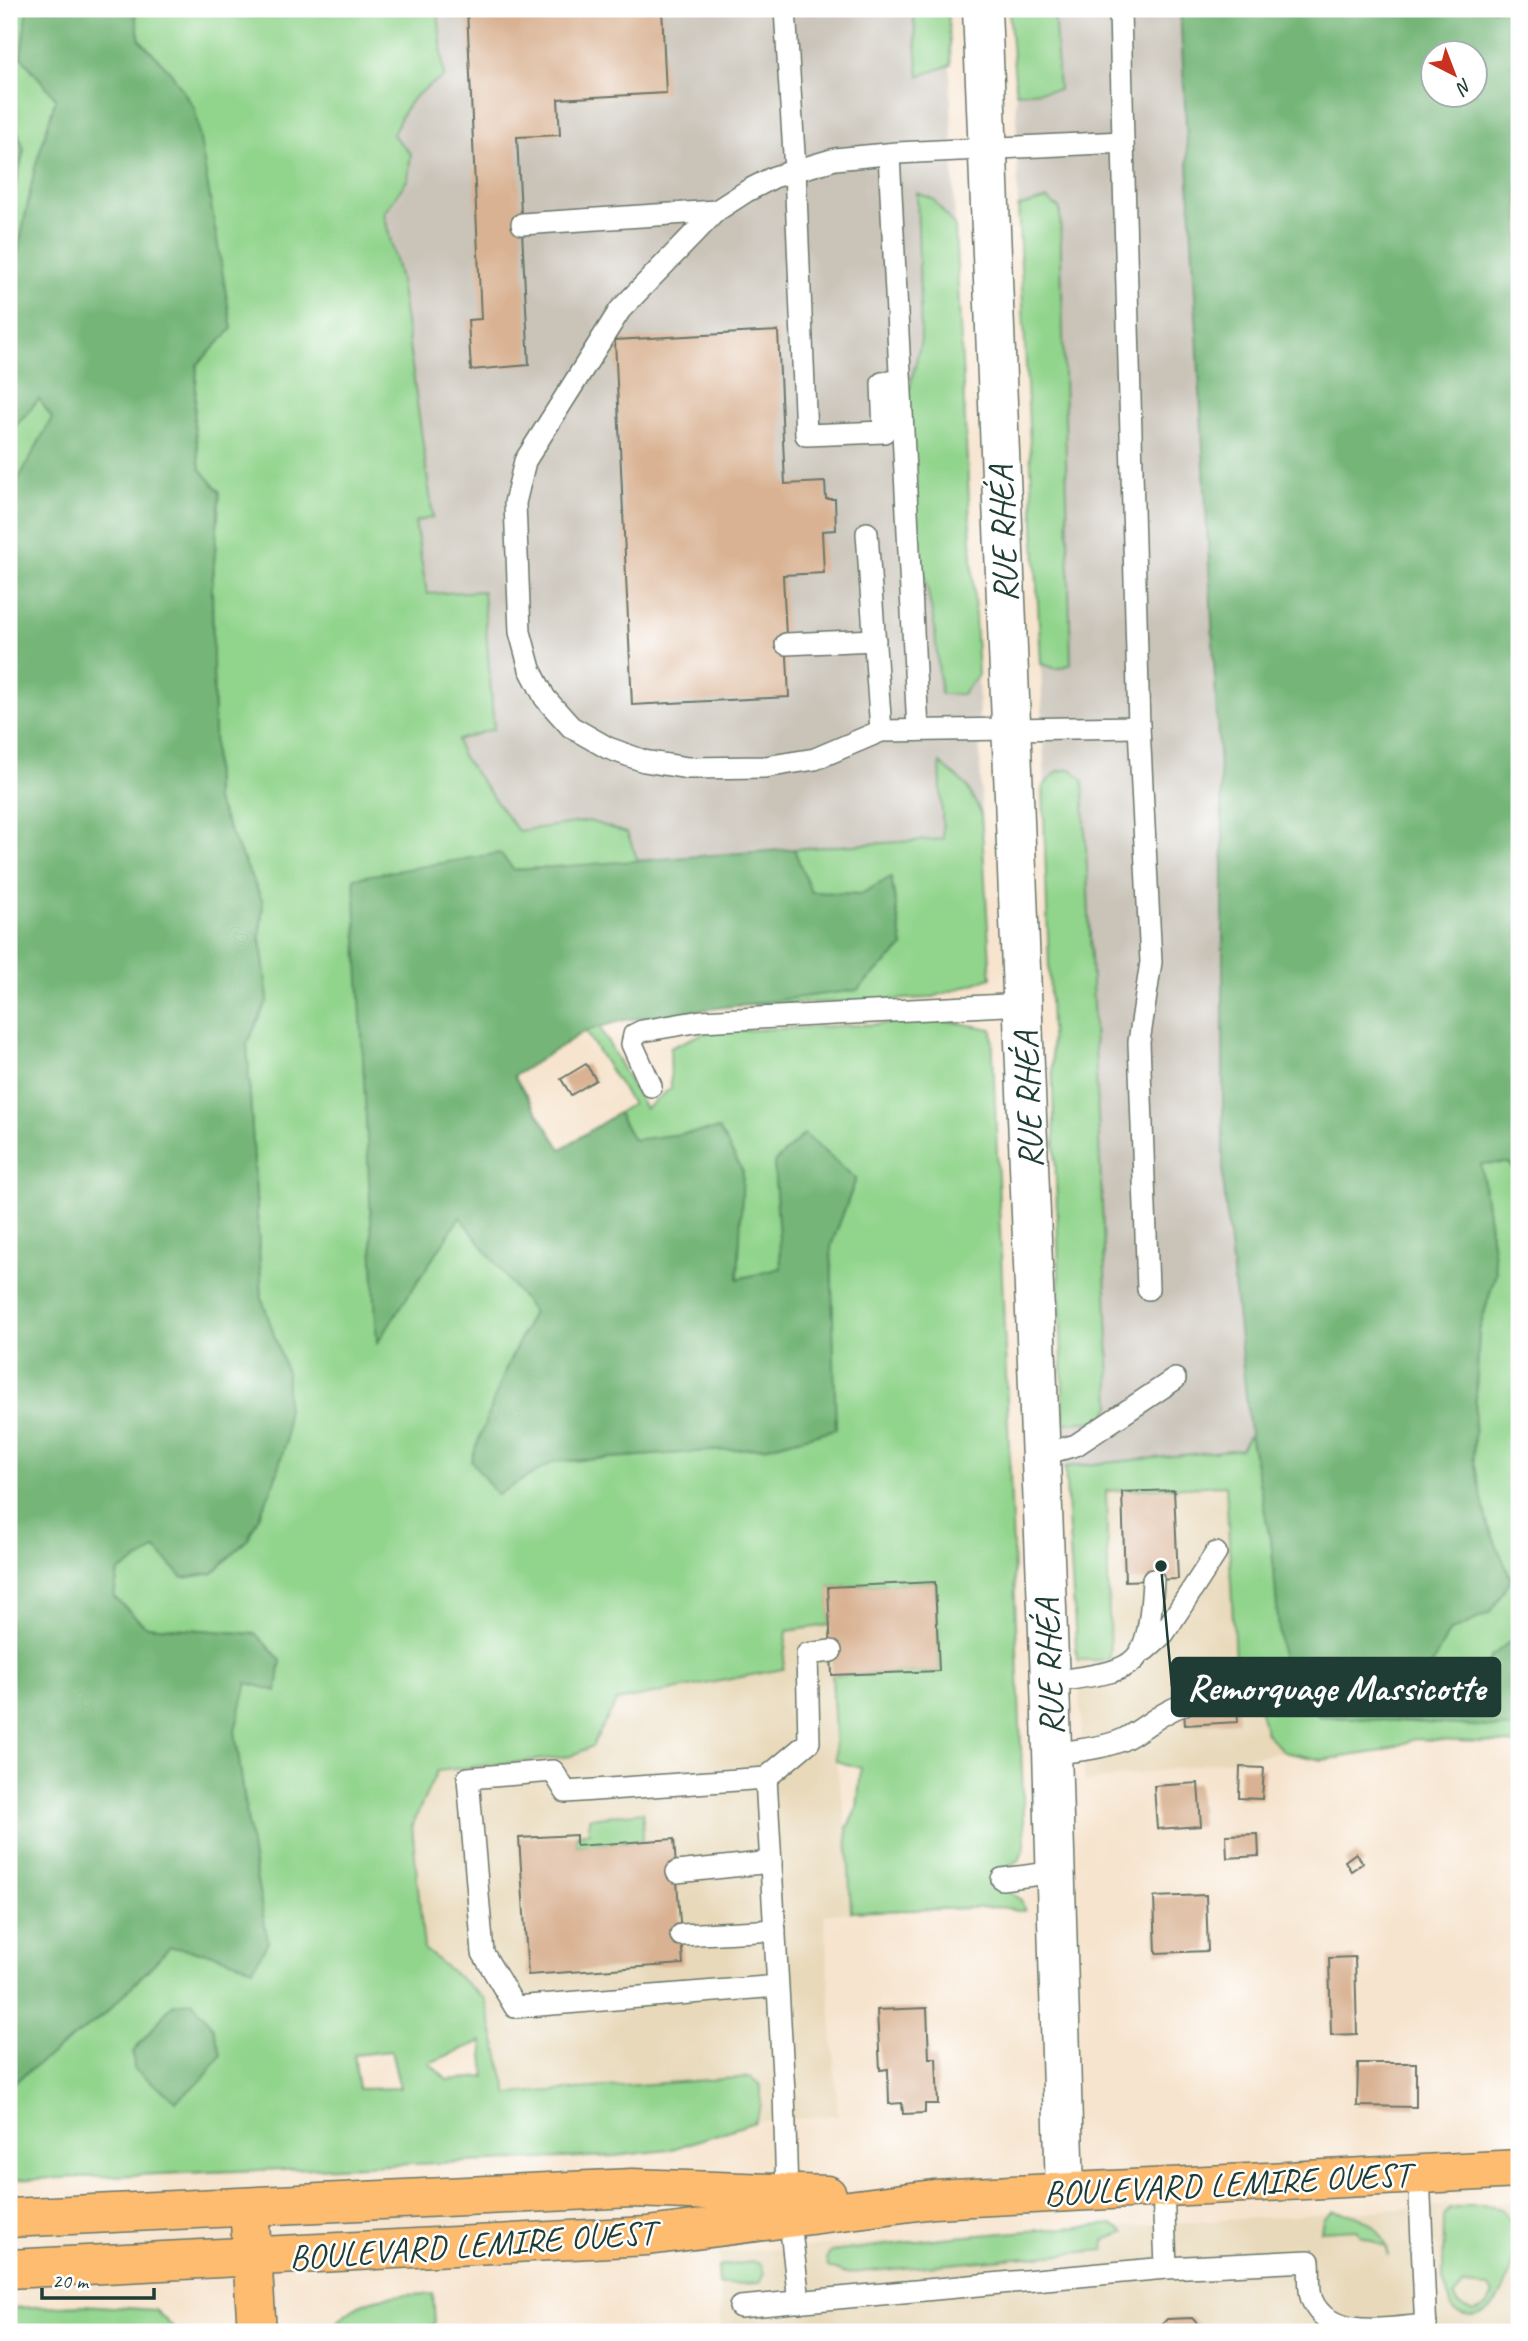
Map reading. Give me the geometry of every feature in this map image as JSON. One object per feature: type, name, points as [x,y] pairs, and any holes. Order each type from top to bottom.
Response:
[{"type":"main road","name":"BOULEVARD LEMIRE OUEST","points":[[9,2218],[632,2188],[788,2206],[1519,2169]]},
{"type":"main road","name":"BOULEVARD LEMIRE OUEST","points":[[9,2269],[252,2259],[648,2236],[788,2206]]},
{"type":"main road","points":[[249,2207],[257,2332]]},
{"type":"street","name":"RUE RHÉA","points":[[982,9],[1050,1682],[1065,2192]]},
{"type":"lane","points":[[785,9],[806,435],[884,432],[881,383],[900,381]]},
{"type":"lane","points":[[1120,9],[1139,727],[1151,962],[1139,1042],[1148,1289]]},
{"type":"lane","points":[[1123,142],[889,153],[835,159],[795,170],[747,191],[716,211],[620,310],[526,461],[515,503],[520,632],[530,669],[545,698],[571,727],[608,748],[644,761],[688,768],[765,767],[815,759],[881,731],[1139,727]]},
{"type":"lane","points":[[889,153],[918,730]]},
{"type":"lane","points":[[522,224],[716,211]]},
{"type":"lane","points":[[867,533],[881,731]]},
{"type":"lane","points":[[786,644],[874,640]]},
{"type":"lane","points":[[651,1086],[632,1044],[634,1035],[642,1031],[701,1021],[1024,1004]]},
{"type":"lane","points":[[1041,1455],[1076,1445],[1175,1379]]},
{"type":"lane","points":[[1050,1682],[1117,1672],[1136,1659],[1164,1633],[1216,1553]]},
{"type":"lane","points":[[1136,1659],[1150,1630],[1153,1580]]},
{"type":"lane","points":[[778,1986],[514,2007],[483,1953],[468,1778],[553,1771],[566,1792],[766,1778],[808,1742],[807,1654],[831,1651]]},
{"type":"lane","points":[[1052,1754],[1105,1746],[1124,1739],[1159,1714],[1183,1705]]},
{"type":"lane","points":[[766,1778],[788,2206],[799,2302]]},
{"type":"lane","points":[[677,1872],[771,1862]]},
{"type":"lane","points":[[1002,1879],[1057,1872]]},
{"type":"lane","points":[[681,1935],[775,1930]]},
{"type":"lane","points":[[740,2307],[1166,2269],[1309,2261],[1311,2297],[1331,2323],[1343,2329],[1426,2329],[1419,2174]]},
{"type":"lane","points":[[1163,2188],[1166,2269]]},
{"type":"lane","points":[[1516,2332],[1519,2328]]},
{"type":"shaded area","points":[[311,9],[948,9],[955,227],[978,675],[982,835],[514,870],[442,758]]},
{"type":"shaded area","points":[[1009,9],[1180,9],[1223,833],[1223,1180],[1250,1434],[1241,1449],[1065,1467],[1041,664],[1018,207],[1016,93]]},
{"type":"shaded area","points":[[1241,1449],[1266,1733],[1284,1752],[1085,1782],[1065,1467]]},
{"type":"shaded area","points":[[935,1582],[939,1671],[832,1676],[836,1761],[847,1828],[851,1912],[824,1915],[838,2115],[755,2122],[669,2150],[615,2156],[517,2160],[508,2094],[485,1999],[424,1949],[412,1825],[437,1771],[571,1756],[592,1746],[617,1701],[664,1691],[787,1631],[828,1587]]},
{"type":"shaded area","points":[[1519,2201],[1519,2332],[721,2332],[719,2253]]},
{"type":"green space","points":[[9,9],[27,9],[21,57],[56,98],[35,168],[9,296],[9,215],[24,149],[9,109]]},
{"type":"green space","points":[[27,9],[134,9],[140,40],[170,71],[195,109],[232,329],[197,365],[194,422],[200,468],[220,492],[212,588],[215,799],[263,902],[260,935],[268,999],[247,1044],[262,1299],[287,1374],[286,1442],[272,1489],[248,1539],[213,1573],[183,1578],[156,1549],[118,1572],[114,1597],[145,1626],[256,1634],[281,1660],[277,1691],[247,1683],[235,1731],[268,1942],[253,1968],[214,1954],[170,1947],[106,2013],[9,2086],[9,497],[52,418],[39,399],[9,433],[9,296],[35,168],[56,98],[21,57]]},
{"type":"green space","points":[[134,9],[438,9],[444,77],[412,100],[393,135],[411,154],[408,179],[384,213],[400,280],[433,517],[415,522],[427,594],[483,591],[494,729],[457,740],[461,754],[518,831],[589,821],[627,833],[639,863],[514,870],[378,1341],[460,1216],[533,1312],[505,1371],[497,1495],[553,1462],[768,1447],[835,1429],[831,1246],[856,1179],[804,1134],[774,1164],[782,1269],[737,1279],[737,1252],[672,1138],[633,1140],[618,1113],[632,1104],[585,1031],[599,1026],[645,1109],[671,1088],[670,1048],[706,1032],[948,1021],[992,1029],[1025,1847],[1019,1860],[1003,1869],[999,1885],[1021,1900],[1025,1911],[999,1907],[851,1912],[847,1828],[857,1808],[861,1768],[836,1761],[832,1675],[939,1671],[935,1582],[829,1587],[830,1625],[787,1631],[783,1669],[617,1701],[592,1746],[571,1756],[437,1771],[412,1825],[424,1949],[485,1999],[508,2094],[751,2077],[761,2086],[761,2105],[755,2122],[669,2150],[615,2156],[9,2180],[9,2086],[106,2013],[170,1947],[214,1954],[253,1968],[268,1942],[235,1731],[256,1634],[145,1626],[114,1597],[118,1572],[156,1549],[184,1578],[213,1573],[286,1442],[287,1374],[262,1299],[247,1043],[268,999],[260,935],[263,902],[215,799],[212,588],[220,492],[200,468],[194,422],[197,365],[232,328],[223,282],[169,71],[140,40]],"holes":[[[482,2041],[485,2077],[447,2080],[429,2063]],[[391,2051],[400,2088],[359,2089],[354,2055]]]},
{"type":"green space","points":[[913,9],[948,9],[951,65],[919,76]]},
{"type":"green space","points":[[1009,9],[1054,9],[1059,90],[1016,93]]},
{"type":"green space","points":[[1180,9],[1519,9],[1519,1175],[1509,1163],[1481,1164],[1496,1273],[1479,1331],[1473,1457],[1487,1523],[1511,1579],[1490,1613],[1449,1632],[1427,1674],[1481,1675],[1491,1657],[1519,1634],[1519,1729],[1318,1716],[1318,1688],[1284,1689],[1272,1549],[1250,1434],[1223,1180],[1223,833]]},
{"type":"green space","points":[[9,109],[24,149],[9,215]]},
{"type":"green space","points":[[917,193],[933,199],[955,227],[978,675],[962,694],[941,694],[934,623],[914,520],[909,391],[921,341]]},
{"type":"green space","points":[[1047,199],[1060,209],[1071,664],[1057,669],[1041,664],[1018,207]]},
{"type":"green space","points":[[40,398],[52,418],[9,497],[9,433]]},
{"type":"green space","points":[[940,763],[966,785],[981,813],[991,978],[930,998],[709,1007],[857,990],[903,947],[891,878],[861,894],[810,892],[794,849],[943,839]]},
{"type":"green space","points":[[1071,769],[1083,780],[1111,1406],[1102,1421],[1064,1423],[1043,786],[1058,771]]},
{"type":"green space","points":[[794,849],[811,892],[861,894],[891,877],[903,947],[857,990],[624,1020],[585,1031],[514,1076],[561,1149],[618,1113],[633,1140],[719,1129],[743,1172],[738,1279],[781,1268],[774,1163],[804,1134],[856,1179],[831,1246],[836,1429],[768,1447],[553,1462],[497,1495],[471,1460],[505,1371],[533,1312],[460,1217],[377,1343],[354,878],[500,853],[514,870]]},
{"type":"green space","points":[[1481,1163],[1509,1163],[1519,1175],[1519,1634],[1491,1657],[1481,1675],[1426,1675],[1449,1632],[1490,1613],[1511,1579],[1487,1523],[1473,1457],[1479,1331],[1496,1273]]},
{"type":"green space","points":[[1250,1434],[1272,1549],[1318,1687],[1318,1716],[1519,1729],[1519,1744],[1415,1739],[1383,1751],[1322,1760],[1284,1752],[1266,1733],[1255,1694],[1237,1699],[1226,1485],[1106,1491],[1110,1660],[1077,1660],[1065,1467],[1241,1449]]},
{"type":"green space","points":[[643,1812],[643,1841],[576,1846],[576,1835],[589,1832],[589,1818]]},
{"type":"green space","points":[[192,2001],[214,2029],[221,2055],[203,2079],[176,2101],[134,2069],[133,2052],[172,2005]]},
{"type":"green space","points":[[1467,2206],[1500,2209],[1508,2218],[1513,2232],[1514,2249],[1506,2284],[1489,2310],[1475,2317],[1453,2311],[1443,2280],[1444,2217],[1448,2210]],"holes":[[[1463,2285],[1489,2287],[1493,2294],[1490,2301],[1473,2312],[1459,2305],[1454,2296]]]},
{"type":"green space","points":[[1333,2211],[1361,2218],[1369,2223],[1382,2237],[1386,2246],[1389,2256],[1386,2247],[1360,2235],[1356,2229],[1321,2231],[1323,2219]]},
{"type":"green space","points":[[1113,2224],[1125,2233],[1104,2240],[1105,2250],[843,2273],[828,2267],[826,2259],[831,2252],[942,2238]]},
{"type":"green space","points":[[753,2262],[761,2264],[764,2274],[759,2283],[719,2285],[718,2266]]},
{"type":"green space","points":[[433,2294],[435,2322],[427,2332],[331,2332],[351,2310],[375,2299]]},
{"type":"green space","points":[[83,2305],[155,2310],[178,2332],[9,2332],[9,2308]]},
{"type":"building","points":[[467,9],[662,9],[666,93],[558,99],[560,135],[517,137],[529,365],[471,370],[468,320],[481,319]]},
{"type":"building","points":[[778,331],[785,484],[825,482],[826,499],[835,499],[836,530],[822,531],[824,573],[783,575],[789,697],[632,705],[615,340]]},
{"type":"building","points":[[586,1064],[596,1080],[571,1095],[561,1079]]},
{"type":"building","points":[[1174,1490],[1178,1579],[1125,1581],[1122,1492]]},
{"type":"building","points":[[935,1582],[939,1671],[832,1675],[828,1587]]},
{"type":"building","points":[[1236,1681],[1238,1722],[1185,1725],[1182,1685]]},
{"type":"building","points":[[1240,1767],[1264,1768],[1262,1799],[1239,1798]]},
{"type":"building","points":[[1198,1783],[1201,1826],[1157,1829],[1154,1786]]},
{"type":"building","points":[[1258,1834],[1259,1856],[1227,1858],[1226,1835]]},
{"type":"building","points":[[576,1835],[576,1846],[674,1839],[683,1964],[528,1975],[519,1838]]},
{"type":"building","points":[[1356,1853],[1363,1863],[1351,1871],[1345,1861]]},
{"type":"building","points":[[1206,1895],[1208,1951],[1156,1953],[1154,1897]]},
{"type":"building","points":[[1355,1957],[1357,2034],[1331,2035],[1329,1958]]},
{"type":"building","points":[[927,2008],[929,2058],[936,2058],[938,2104],[925,2104],[925,2113],[903,2114],[902,2103],[889,2104],[888,2069],[880,2070],[877,2010]]},
{"type":"building","points":[[1358,2063],[1416,2063],[1416,2107],[1357,2106]]},
{"type":"building","points":[[1192,2318],[1205,2332],[1155,2332],[1167,2319]]},
{"type":"place","name":"Remorquage Massicotte","points":[[1161,1566]]}]
